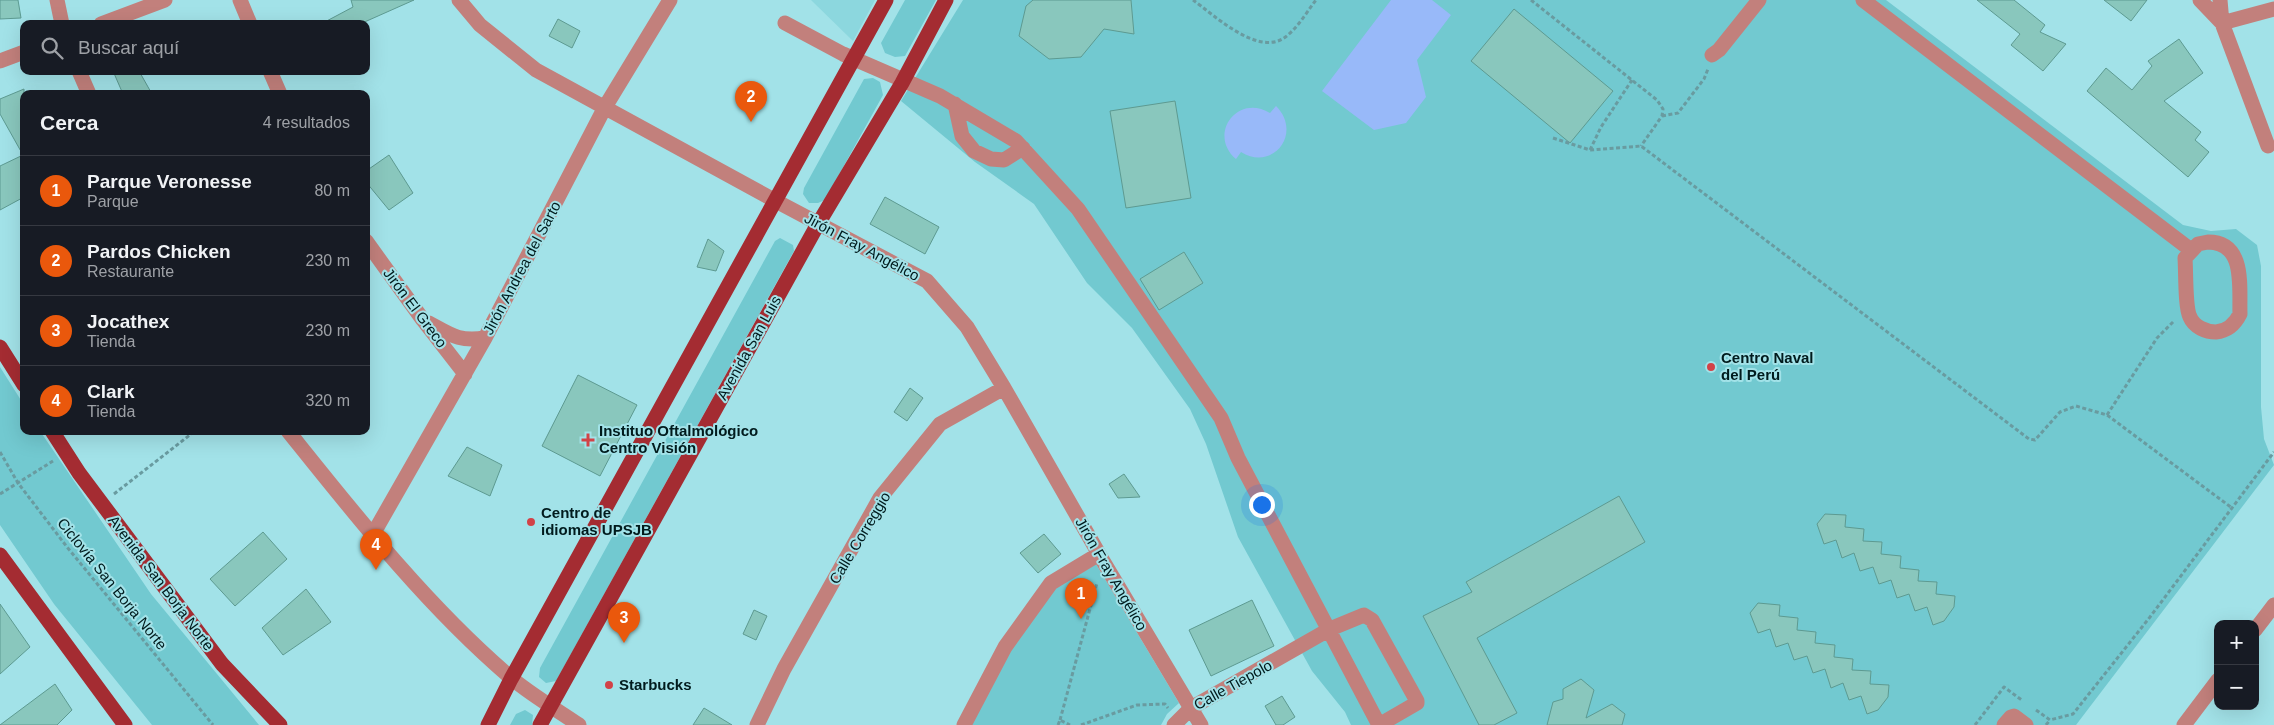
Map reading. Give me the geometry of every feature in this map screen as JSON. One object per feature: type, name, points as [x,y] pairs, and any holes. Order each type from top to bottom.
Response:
[{"type":"main road","points":[[488,725],[774,200],[886,0]]},
{"type":"main road","name":"Avenida San Luis","points":[[540,725],[818,224],[904,78],[946,0]]},
{"type":"main road","points":[[0,347],[20,379]]},
{"type":"main road","name":"Avenida San Borja Norte","points":[[55,435],[102,504],[222,664],[280,725]]},
{"type":"main road","points":[[0,555],[125,725]]},
{"type":"street","points":[[57,0],[61,20]]},
{"type":"street","points":[[112,20],[165,0]]},
{"type":"street","points":[[240,0],[248,20]]},
{"type":"street","name":"Jirón Fray Angélico","points":[[459,0],[480,25],[536,70],[926,281],[967,327],[1101,558],[1201,725]]},
{"type":"street","name":"Jirón Andrea del Sarto","points":[[372,536],[466,374],[605,107],[670,0]]},
{"type":"street","points":[[1712,55],[1720,50],[1759,0]]},
{"type":"street","points":[[1863,0],[2191,250]]},
{"type":"street","points":[[2200,0],[2222,22]]},
{"type":"street","points":[[2220,0],[2222,22],[2268,146]]},
{"type":"street","points":[[2222,22],[2274,9]]},
{"type":"street","points":[[785,23],[853,57],[904,78],[955,104],[1016,141],[1078,209],[1221,418],[1238,458],[1330,629],[1379,725]]},
{"type":"street","points":[[0,61],[20,54]]},
{"type":"street","points":[[81,75],[87,90]]},
{"type":"street","points":[[272,75],[278,90]]},
{"type":"street","points":[[955,104],[962,136],[974,151],[991,159],[1004,160],[1023,148]]},
{"type":"street","points":[[2216,242],[2232,250],[2237,258],[2240,314],[2230,328],[2213,332],[2199,327],[2189,316],[2185,258],[2191,250],[2198,244],[2216,242]]},
{"type":"street","name":"Jirón El Greco","points":[[370,247],[423,320],[466,374]]},
{"type":"street","points":[[423,320],[457,339],[468,341],[485,338]]},
{"type":"street","name":"Calle Correggio","points":[[758,725],[784,669],[880,498],[940,424],[1004,388]]},
{"type":"street","points":[[291,435],[372,536],[469,640],[512,679],[579,725]]},
{"type":"street","points":[[964,725],[1005,647],[1051,583],[1101,558]]},
{"type":"street","points":[[2259,625],[2274,605]]},
{"type":"street","name":"Calle Tiepolo","points":[[1176,723],[1191,708],[1330,629],[1364,615],[1370,618],[1417,700],[1417,703],[1379,725]]},
{"type":"street","points":[[2184,725],[2214,685]]},
{"type":"street","points":[[2004,725],[2014,716],[2026,725]]},
{"type":"path","points":[[1193,0],[1252,40],[1266,43],[1281,40],[1292,32],[1316,0]]},
{"type":"path","points":[[1531,0],[1657,100],[1663,109],[1662,116],[1641,146]]},
{"type":"path","points":[[1662,116],[1678,113],[1704,79],[1712,55]]},
{"type":"path","points":[[1590,150],[1601,127],[1632,80]]},
{"type":"path","points":[[1553,138],[1590,150],[1641,146],[2029,439],[2035,440],[2060,412],[2076,406],[2106,415],[2232,508]]},
{"type":"path","points":[[2106,415],[2157,338],[2171,322],[2189,316]]},
{"type":"path","points":[[102,504],[190,435]]},
{"type":"path","name":"Ciclovía San Borja Norte","points":[[0,452],[18,483],[67,547],[213,725]]},
{"type":"path","points":[[2046,725],[2050,720],[2073,714],[2150,617],[2274,452]]},
{"type":"path","points":[[0,494],[66,453]]},
{"type":"path","points":[[1058,725],[1101,558]]},
{"type":"path","points":[[1974,725],[2004,687],[2027,703]]},
{"type":"path","points":[[1081,725],[1110,713],[1137,705],[1154,703],[1165,704],[1176,723]]},
{"type":"path","points":[[2034,709],[2050,720]]},
{"type":"path","points":[[1060,720],[1070,725]]},
{"type":"shaded area","points":[[811,0],[875,0],[853,41]]},
{"type":"shaded area","points":[[905,0],[936,0],[905,56],[895,57],[885,53],[881,43]]},
{"type":"shaded area","name":"Centro Naval del Perú","points":[[963,0],[1886,0],[2183,225],[2211,231],[2236,229],[2257,245],[2261,266],[2261,407],[2264,439],[2274,465],[2076,725],[1351,725],[1345,712],[1312,671],[1238,537],[1206,444],[1190,409],[1132,328],[1087,283],[1034,204],[975,162],[901,101]]},
{"type":"shaded area","points":[[1391,0],[1432,0],[1451,15],[1417,60],[1426,97],[1406,123],[1374,130],[1322,91]]},
{"type":"shaded area","points":[[873,78],[880,82],[883,95],[825,200],[818,203],[809,203],[803,194],[804,188],[864,79]]},
{"type":"shaded area","points":[[1276,106],[1284,117],[1286,127],[1285,138],[1281,147],[1264,157],[1253,157],[1241,152],[1236,159],[1228,149],[1225,138],[1226,128],[1230,119],[1238,112],[1247,108],[1258,108],[1270,113]]},
{"type":"shaded area","points":[[780,238],[793,245],[794,251],[556,681],[546,683],[539,677],[540,668],[775,241]]},
{"type":"shaded area","points":[[0,367],[20,399],[20,435],[43,435],[151,594],[259,725],[152,725],[54,604],[0,525]]},
{"type":"shaded area","points":[[1096,564],[1179,703],[1167,714],[1161,725],[969,725],[1011,650],[1055,588]]},
{"type":"shaded area","points":[[525,710],[533,715],[532,725],[510,725],[516,714]]},
{"type":"building","points":[[0,0],[18,0],[21,18],[0,19]]},
{"type":"building","points":[[351,0],[414,0],[369,20],[329,20],[353,7]]},
{"type":"building","points":[[1033,0],[1131,0],[1134,34],[1104,29],[1081,57],[1049,59],[1019,36],[1026,6]]},
{"type":"building","points":[[1977,0],[2014,0],[2045,25],[2040,32],[2066,44],[2043,71],[2011,45],[2020,34]]},
{"type":"building","points":[[2104,0],[2147,0],[2131,21]]},
{"type":"building","points":[[1514,9],[1613,91],[1570,143],[1471,61]]},
{"type":"building","points":[[558,19],[580,31],[572,48],[549,36]]},
{"type":"building","points":[[2179,39],[2203,73],[2164,101],[2201,132],[2195,140],[2209,152],[2188,177],[2087,91],[2106,68],[2132,90],[2152,66],[2148,61]]},
{"type":"building","points":[[115,75],[141,75],[150,90],[121,90]]},
{"type":"building","points":[[20,91],[20,150],[0,114],[0,99]]},
{"type":"building","points":[[1175,101],[1191,198],[1126,208],[1110,111]]},
{"type":"building","points":[[389,155],[413,193],[389,210],[370,187],[370,168]]},
{"type":"building","points":[[20,156],[20,199],[0,210],[0,166]]},
{"type":"building","points":[[885,197],[939,227],[925,254],[870,224]]},
{"type":"building","points":[[708,239],[724,251],[716,271],[697,267]]},
{"type":"building","points":[[1184,252],[1203,283],[1159,310],[1140,279]]},
{"type":"building","points":[[578,375],[637,405],[600,476],[542,446]]},
{"type":"building","points":[[910,388],[923,398],[907,421],[894,412]]},
{"type":"building","points":[[467,447],[502,465],[490,496],[448,476]]},
{"type":"building","points":[[1124,474],[1140,497],[1118,498],[1109,484]]},
{"type":"building","points":[[1619,496],[1645,542],[1477,638],[1517,713],[1494,725],[1479,725],[1423,616],[1472,592],[1466,582]]},
{"type":"building","points":[[1825,514],[1846,515],[1845,527],[1864,529],[1863,541],[1882,542],[1881,554],[1901,556],[1900,568],[1919,570],[1918,581],[1937,582],[1936,594],[1955,596],[1954,607],[1944,621],[1933,625],[1927,607],[1915,611],[1909,594],[1897,598],[1891,580],[1879,584],[1873,567],[1860,571],[1854,553],[1842,558],[1836,540],[1824,544],[1817,524]]},
{"type":"building","points":[[263,532],[287,559],[235,606],[210,579]]},
{"type":"building","points":[[1044,534],[1061,554],[1038,573],[1020,553]]},
{"type":"building","points":[[306,589],[331,622],[283,655],[262,628]]},
{"type":"building","points":[[1252,600],[1274,646],[1211,676],[1189,630]]},
{"type":"building","points":[[1758,603],[1780,605],[1779,616],[1798,618],[1797,630],[1816,632],[1815,643],[1835,645],[1834,657],[1853,659],[1852,670],[1871,671],[1870,684],[1889,685],[1888,697],[1878,710],[1867,714],[1861,696],[1849,700],[1843,683],[1831,688],[1825,669],[1813,673],[1807,656],[1794,660],[1788,643],[1776,647],[1770,629],[1758,633],[1750,613]]},
{"type":"building","points":[[0,604],[30,647],[0,674]]},
{"type":"building","points":[[754,610],[767,616],[756,640],[743,634]]},
{"type":"building","points":[[1581,679],[1594,690],[1586,718],[1612,704],[1625,714],[1622,725],[1547,725],[1553,702],[1563,699],[1563,689]]},
{"type":"building","points":[[55,684],[72,710],[57,725],[0,725]]},
{"type":"building","points":[[1282,696],[1295,717],[1283,725],[1276,725],[1265,706]]},
{"type":"building","points":[[704,708],[732,725],[693,725]]},
{"type":"place","name":"Pardos Chicken","points":[[751,122]]},
{"type":"place","name":"Centro Naval del Perú","points":[[1711,367]]},
{"type":"place","name":"Instituo Oftalmológico Centro Visión","points":[[588,440]]},
{"type":"place","name":"Centro de idiomas UPSJB","points":[[531,522]]},
{"type":"place","name":"Clark","points":[[376,570]]},
{"type":"place","name":"Parque Veronesse","points":[[1081,619]]},
{"type":"place","name":"Jocathex","points":[[624,643]]},
{"type":"place","name":"Starbucks","points":[[609,685]]}]
